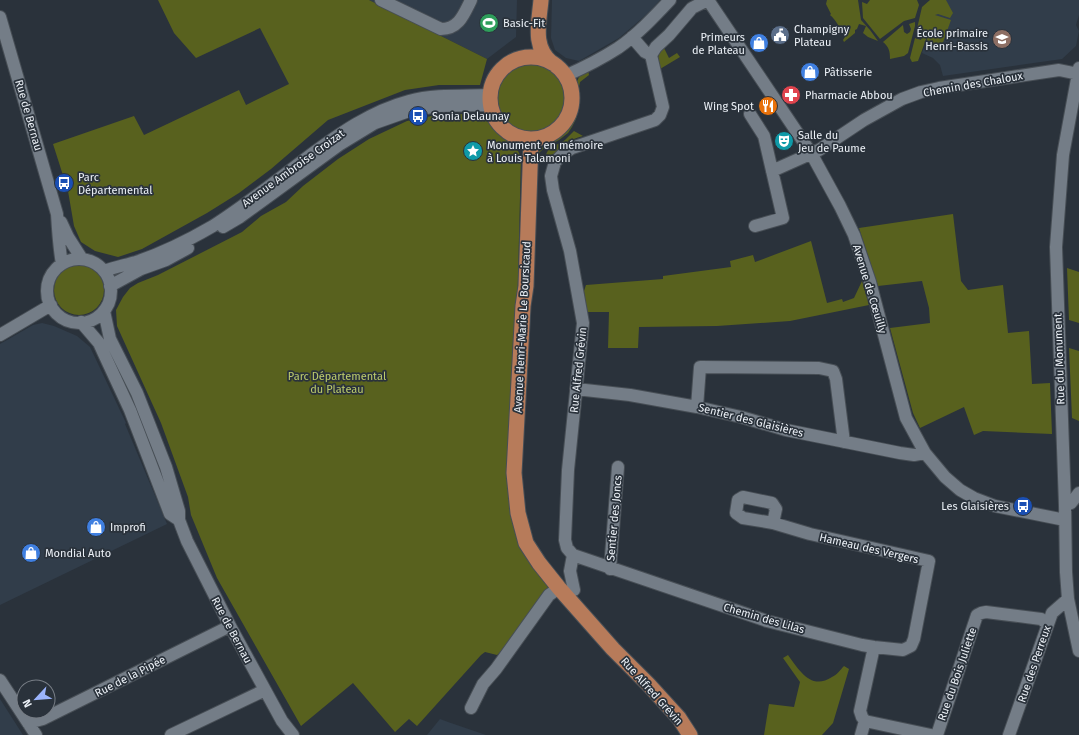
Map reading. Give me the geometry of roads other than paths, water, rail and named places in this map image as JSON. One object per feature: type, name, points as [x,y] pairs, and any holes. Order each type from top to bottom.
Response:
[{"type":"main road","points":[[519,59],[529,44],[532,0]]},
{"type":"main road","points":[[541,0],[538,32],[539,43],[543,54],[553,64],[565,76],[571,87],[572,100],[570,112],[564,123],[555,132],[544,138],[531,140],[518,137],[505,131],[496,120],[491,101],[493,82],[501,70],[512,62],[530,57],[542,59],[553,64]]},
{"type":"main road","name":"Avenue Henri-Marie Le Boursicaud","points":[[518,513],[514,474],[523,306],[526,286],[531,140]]},
{"type":"main road","name":"Rue Alfred Grévin","points":[[518,513],[545,559],[692,725],[698,735]]},
{"type":"main road","name":"Rue Alfred Grévin","points":[[518,513],[526,543],[539,563],[554,592],[654,690],[679,718],[690,735]]},
{"type":"street","points":[[381,0],[437,28],[445,29],[453,26],[459,21],[471,0]]},
{"type":"street","points":[[565,76],[618,48],[657,14],[670,0]]},
{"type":"street","points":[[632,37],[645,52],[651,54],[692,8],[708,0]]},
{"type":"street","name":"Avenue de Cœuilly","points":[[708,0],[811,154],[854,235],[870,282],[906,418],[925,453],[945,476],[960,490],[974,498],[995,506],[1065,520]]},
{"type":"street","name":"Rue de Bernau","points":[[0,17],[57,214],[68,238],[82,259]]},
{"type":"street","name":"Rue Alfred Grévin","points":[[574,590],[570,571],[572,555],[567,548],[565,540],[568,470],[583,323],[573,266],[552,190],[551,176],[555,162],[572,148],[655,120],[660,115],[663,107],[651,54]]},
{"type":"street","name":"Chemin des Chaloux","points":[[772,171],[819,150],[884,108],[921,92],[1058,70],[1078,71]]},
{"type":"street","name":"Rue du Monument","points":[[1078,71],[1063,154],[1056,247],[1068,599],[1079,651]]},
{"type":"street","name":"Avenue Ambroise Croizat","points":[[104,272],[168,250],[202,232],[335,137],[357,123],[381,111],[408,101],[438,96],[491,101]]},
{"type":"street","name":"Avenue Ambroise Croizat","points":[[110,286],[141,269],[166,260],[204,240],[240,217],[339,145],[375,123],[408,111],[438,106],[485,105],[491,101]]},
{"type":"street","points":[[750,114],[764,136],[783,218],[755,226]]},
{"type":"street","name":"Rue de Bernau","points":[[57,214],[59,249],[62,264]]},
{"type":"street","points":[[82,259],[91,261],[98,265],[104,272],[110,286],[110,295],[104,311],[97,317],[90,321],[72,322],[56,313],[51,305],[47,287],[55,270],[62,264],[71,260],[82,259]]},
{"type":"street","points":[[0,335],[51,305]]},
{"type":"street","name":"Rue de Bernau","points":[[104,311],[110,339],[137,393],[166,467],[179,511],[179,520],[187,542],[230,626],[282,721],[293,735]]},
{"type":"street","name":"Rue de Bernau","points":[[81,322],[99,343],[130,410],[170,514],[179,520]]},
{"type":"street","points":[[697,407],[700,367],[819,368],[832,371],[836,379],[844,442]]},
{"type":"street","name":"Sentier des Glaisières","points":[[576,389],[630,395],[697,407],[741,417],[786,430],[900,453],[914,455],[925,453]]},
{"type":"street","name":"Sentier des Joncs","points":[[610,569],[618,467]]},
{"type":"street","points":[[1065,505],[1071,503],[1079,493]]},
{"type":"street","name":"Hameau des Vergers","points":[[773,523],[810,534],[929,562],[923,598]]},
{"type":"street","name":"Chemin des Lilas","points":[[572,555],[767,621],[874,647],[903,650],[911,646],[914,639],[923,598]]},
{"type":"street","points":[[471,708],[483,684],[554,592]]},
{"type":"street","name":"Rue des Perreux","points":[[1009,735],[1052,613],[1068,599]]},
{"type":"street","name":"Rue du Bois Juliette","points":[[937,735],[977,615],[986,612],[994,613],[1041,619],[1048,624]]},
{"type":"street","name":"Rue de la Pipée","points":[[28,724],[43,719],[230,626]]},
{"type":"street","points":[[874,647],[860,711],[862,717],[865,721],[931,735]]},
{"type":"street","points":[[0,680],[36,735]]},
{"type":"street","points":[[171,735],[265,690]]},
{"type":"street","points":[[861,735],[865,721]]},
{"type":"place","name":"Basic-Fit","points":[[489,23]]},
{"type":"place","name":"Champigny Plateau","points":[[780,35]]},
{"type":"place","name":"École primaire Henri-Bassis","points":[[1002,39]]},
{"type":"place","name":"Primeurs de Plateau","points":[[759,43]]},
{"type":"place","name":"Pâtisserie","points":[[810,72]]},
{"type":"place","name":"Pharmacie Abbou","points":[[791,95]]},
{"type":"place","name":"Wing Spot","points":[[768,106]]},
{"type":"place","name":"Sonia Delaunay","points":[[418,116]]},
{"type":"place","name":"Salle du Jeu de Paume","points":[[784,141]]},
{"type":"place","name":"Monument en mémoire à Louis Talamoni","points":[[473,151]]},
{"type":"place","name":"Parc Départemental","points":[[64,183]]},
{"type":"place","name":"Les Glaisières","points":[[1023,506]]},
{"type":"place","name":"Improfi","points":[[96,527]]},
{"type":"place","name":"Mondial Auto","points":[[31,553]]},
{"type":"park label","name":"Parc Départemental du Plateau","points":[[337,382]]}]
